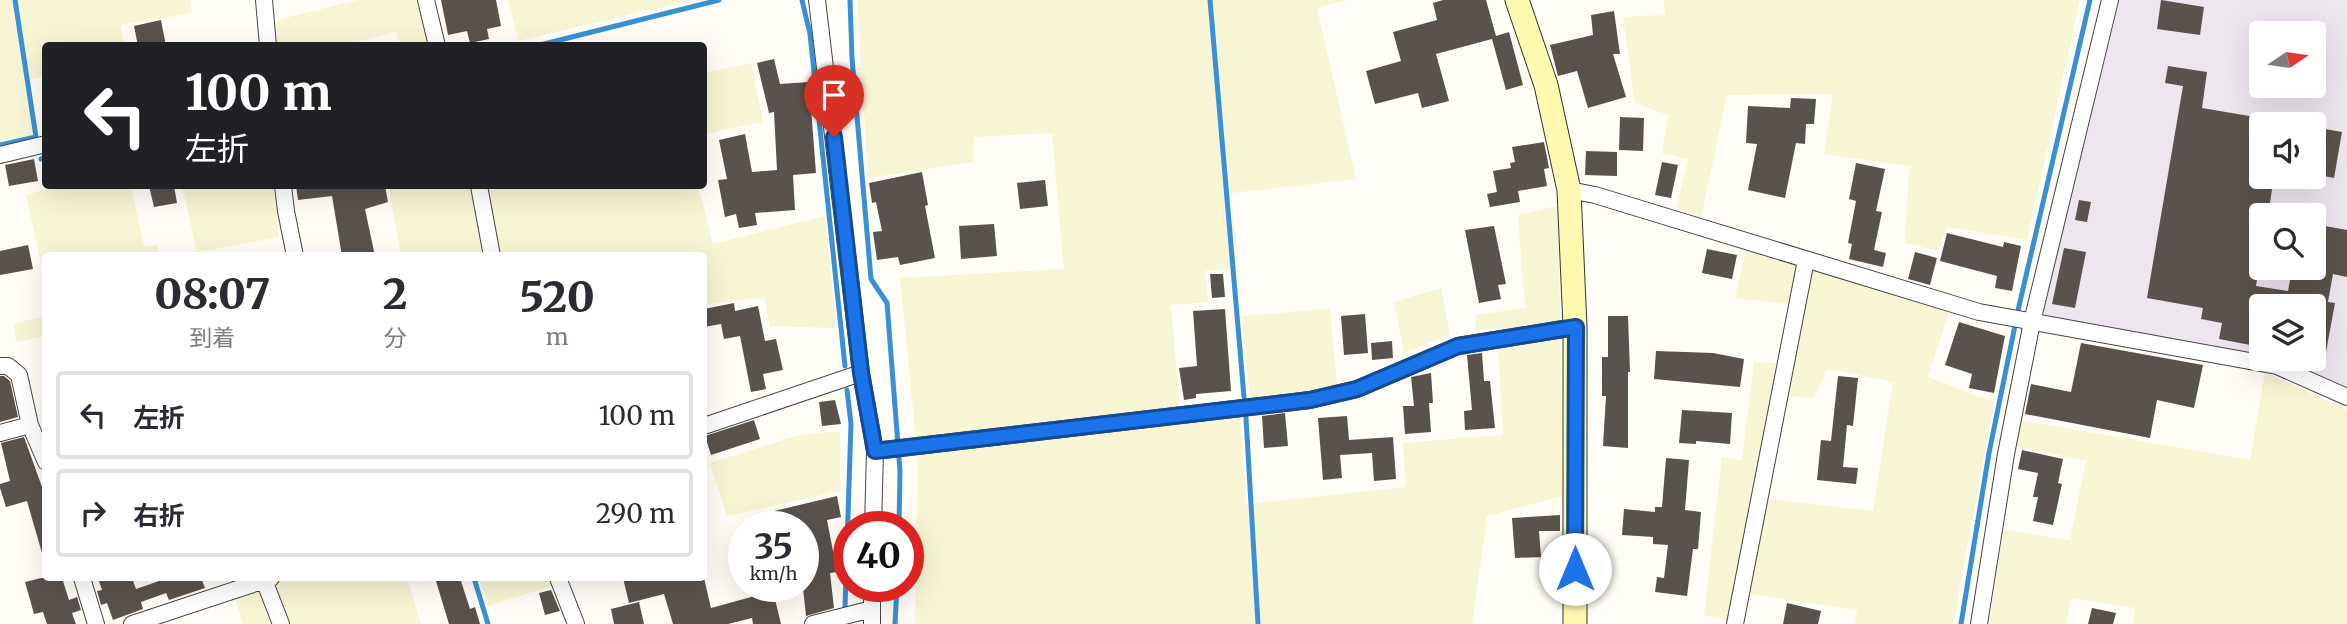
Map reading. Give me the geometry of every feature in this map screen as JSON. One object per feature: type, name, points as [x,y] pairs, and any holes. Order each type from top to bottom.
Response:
[{"type":"street","points":[[264,0],[268,42]]},
{"type":"street","points":[[426,0],[436,42]]},
{"type":"street","points":[[817,0],[861,373],[882,450],[875,511]]},
{"type":"street","points":[[1517,0],[1546,85],[1569,190],[1576,327],[1575,624]]},
{"type":"street","points":[[1979,624],[2006,454],[2032,323],[2109,0]]},
{"type":"street","points":[[0,155],[42,145]]},
{"type":"street","points":[[284,189],[294,252]]},
{"type":"street","points":[[480,189],[491,252]]},
{"type":"street","points":[[1569,190],[1595,195],[2008,319],[2277,366],[2347,397]]},
{"type":"street","points":[[1735,624],[1805,260]]},
{"type":"street","points":[[882,450],[1310,400],[1357,389],[1458,346],[1576,327]]},
{"type":"street","points":[[0,366],[8,366],[19,376],[30,425],[42,453]]},
{"type":"street","points":[[707,425],[861,373]]},
{"type":"street","points":[[0,433],[30,425]]},
{"type":"street","points":[[83,581],[96,624]]},
{"type":"street","points":[[132,624],[262,581]]},
{"type":"street","points":[[269,581],[281,624]]},
{"type":"street","points":[[559,581],[576,624]]},
{"type":"street","points":[[813,624],[872,617]]},
{"type":"shaded area","points":[[0,0],[190,0],[192,13],[121,25],[124,42],[42,42],[42,77],[26,81],[33,138],[0,147]]},
{"type":"shaded area","points":[[358,0],[429,0],[433,42],[399,42],[396,32],[355,42],[277,42],[277,20]]},
{"type":"shaded area","points":[[508,0],[693,0],[518,41]]},
{"type":"shaded area","points":[[857,0],[1345,0],[1317,8],[1356,179],[1231,193],[1239,268],[1205,271],[1208,302],[1171,305],[1181,423],[1240,417],[1246,504],[1406,487],[1403,443],[1503,435],[1497,328],[1475,330],[1476,315],[1525,308],[1518,215],[1558,206],[1563,496],[1487,516],[1472,624],[915,624],[915,602],[924,602],[924,511],[917,511],[918,460],[900,278],[1064,269],[1052,133],[974,137],[973,162],[868,178]]},
{"type":"shaded area","points":[[1664,0],[2080,0],[2027,240],[1947,227],[1938,251],[1905,243],[1909,166],[1824,154],[1833,94],[1727,95],[1701,217],[1676,208],[1688,159],[1662,153],[1668,115],[1635,103],[1623,17],[1665,15]]},
{"type":"shaded area","points":[[2117,0],[2347,0],[2347,390],[2302,371],[2326,371],[2326,294],[2249,294],[2249,354],[2041,315]]},
{"type":"shaded area","points":[[751,63],[763,122],[707,133],[707,72]]},
{"type":"shaded area","points":[[47,189],[132,189],[144,247],[157,245],[158,252],[42,252],[42,267],[26,195]]},
{"type":"shaded area","points":[[183,189],[273,189],[279,237],[197,252]]},
{"type":"shaded area","points":[[389,189],[484,189],[485,192],[496,189],[699,189],[713,244],[825,216],[836,328],[770,326],[764,297],[707,305],[707,252],[400,252]]},
{"type":"shaded area","points":[[1746,250],[1949,312],[1928,377],[1994,402],[1953,624],[1855,624],[1857,610],[1750,594],[1766,499],[1873,511],[1893,382],[1828,369],[1814,398],[1788,396],[1789,363],[1803,306],[1735,298]]},
{"type":"shaded area","points":[[1441,288],[1450,334],[1404,353],[1394,302]]},
{"type":"shaded area","points":[[1330,309],[1337,387],[1250,398],[1242,316]]},
{"type":"shaded area","points":[[42,317],[42,337],[17,342],[13,324]]},
{"type":"shaded area","points":[[1754,362],[1779,363],[1729,620],[1704,615],[1722,457],[1742,460]]},
{"type":"shaded area","points":[[2265,372],[2347,410],[2347,624],[2133,624],[2135,608],[2071,598],[2066,624],[1989,624],[2004,530],[2070,540],[2086,461],[2015,446],[2019,420],[2250,460]]},
{"type":"shaded area","points":[[840,431],[840,491],[750,511],[728,511],[727,516],[710,463],[799,435]]},
{"type":"shaded area","points":[[280,581],[408,581],[421,624],[243,624],[235,597]]},
{"type":"shaded area","points":[[480,581],[553,581],[555,585],[488,606]]},
{"type":"building","points":[[441,0],[496,0],[501,26],[487,29],[489,39],[470,42],[467,31],[448,35]]},
{"type":"building","points":[[1443,0],[1486,0],[1496,36],[1509,32],[1523,85],[1506,90],[1492,39],[1436,54],[1449,101],[1422,108],[1418,93],[1375,104],[1366,71],[1401,61],[1393,32],[1437,20],[1433,3]]},
{"type":"building","points":[[2161,0],[2204,7],[2200,35],[2157,29]]},
{"type":"building","points":[[1614,11],[1620,54],[1613,54],[1626,97],[1588,108],[1577,71],[1558,76],[1550,45],[1593,35],[1591,15]]},
{"type":"building","points":[[161,20],[165,42],[137,42],[134,26]]},
{"type":"building","points":[[774,59],[780,84],[809,82],[816,173],[793,175],[795,210],[755,213],[757,225],[739,228],[736,214],[725,217],[718,180],[727,179],[719,140],[745,134],[752,172],[777,170],[774,112],[769,113],[757,63]]},
{"type":"building","points":[[2168,66],[2207,72],[2202,108],[2249,116],[2249,189],[2272,189],[2270,203],[2249,203],[2249,280],[2257,280],[2256,286],[2288,291],[2290,280],[2326,280],[2326,226],[2347,230],[2347,277],[2333,274],[2328,302],[2335,303],[2326,352],[2326,294],[2249,294],[2249,345],[2219,339],[2222,323],[2201,319],[2203,308],[2147,298],[2183,86],[2165,83]]},
{"type":"building","points":[[1791,98],[1816,99],[1814,124],[1806,124],[1805,144],[1796,143],[1785,198],[1748,190],[1757,144],[1746,143],[1748,106],[1790,108]]},
{"type":"building","points":[[1620,117],[1644,118],[1643,151],[1619,150]]},
{"type":"building","points":[[2326,129],[2342,132],[2334,178],[2326,176]]},
{"type":"building","points":[[1544,142],[1549,168],[1544,169],[1547,186],[1518,191],[1520,202],[1490,207],[1487,194],[1497,192],[1493,171],[1511,168],[1510,163],[1515,162],[1512,147]]},
{"type":"building","points":[[1586,151],[1617,152],[1617,176],[1585,175]]},
{"type":"building","points":[[34,159],[38,181],[9,186],[5,165]]},
{"type":"building","points":[[1662,162],[1678,165],[1671,198],[1655,195]]},
{"type":"building","points":[[1856,163],[1885,169],[1876,211],[1882,212],[1874,250],[1886,253],[1883,267],[1849,259],[1852,244],[1848,243],[1856,201],[1849,199]]},
{"type":"building","points":[[922,172],[928,205],[925,206],[935,258],[900,265],[898,257],[877,260],[873,232],[882,231],[876,202],[872,203],[869,183]]},
{"type":"building","points":[[1045,180],[1048,206],[1020,209],[1017,183]]},
{"type":"building","points":[[150,189],[175,189],[177,203],[154,207]]},
{"type":"building","points":[[296,189],[386,189],[388,202],[365,209],[374,252],[341,252],[332,196],[298,200]]},
{"type":"building","points":[[2079,200],[2091,202],[2087,222],[2075,220]]},
{"type":"building","points":[[994,224],[997,256],[961,259],[959,226]]},
{"type":"building","points":[[1494,226],[1506,284],[1498,285],[1501,299],[1479,303],[1465,230]]},
{"type":"building","points":[[1947,233],[2003,247],[2004,242],[2021,246],[2012,291],[1995,288],[1997,276],[1940,261]]},
{"type":"building","points":[[28,245],[33,269],[0,275],[0,251]]},
{"type":"building","points":[[2064,248],[2086,252],[2075,308],[2052,304]]},
{"type":"building","points":[[1707,249],[1737,255],[1732,279],[1702,273]]},
{"type":"building","points":[[1915,252],[1937,258],[1930,285],[1908,279]]},
{"type":"building","points":[[1210,274],[1223,274],[1225,297],[1212,298]]},
{"type":"building","points":[[734,303],[735,311],[758,306],[765,341],[776,339],[783,370],[763,374],[766,389],[751,392],[740,336],[724,339],[721,324],[707,326],[707,308]]},
{"type":"building","points":[[1225,309],[1231,391],[1196,394],[1196,398],[1184,400],[1179,368],[1197,366],[1193,311]]},
{"type":"building","points":[[1365,314],[1368,353],[1344,355],[1341,316]]},
{"type":"building","points":[[1608,316],[1628,316],[1628,448],[1603,446],[1606,396],[1602,396],[1602,357],[1608,357]]},
{"type":"building","points":[[1959,322],[2005,336],[1994,393],[1969,388],[1972,374],[1945,365]]},
{"type":"building","points":[[1392,341],[1393,358],[1372,360],[1371,343]]},
{"type":"building","points":[[2081,343],[2203,365],[2194,408],[2157,400],[2150,438],[2025,414],[2031,384],[2071,392]]},
{"type":"building","points":[[1656,351],[1713,353],[1744,359],[1740,387],[1654,379]]},
{"type":"building","points":[[1482,353],[1484,381],[1490,381],[1495,428],[1465,430],[1464,411],[1472,410],[1467,355]]},
{"type":"building","points":[[1431,373],[1431,432],[1405,434],[1403,406],[1414,406],[1411,377]]},
{"type":"building","points":[[0,376],[10,381],[18,417],[0,422]]},
{"type":"building","points":[[1838,376],[1858,378],[1853,426],[1847,425],[1843,467],[1858,468],[1856,484],[1817,480],[1821,440],[1831,441]]},
{"type":"building","points":[[835,400],[841,424],[822,426],[819,402]]},
{"type":"building","points":[[1682,410],[1732,413],[1730,444],[1696,441],[1696,444],[1679,443]]},
{"type":"building","points":[[1285,413],[1288,446],[1264,448],[1262,416]]},
{"type":"building","points":[[1347,416],[1349,440],[1393,437],[1396,479],[1374,481],[1372,453],[1340,455],[1342,478],[1323,480],[1318,418]]},
{"type":"building","points":[[754,420],[760,439],[711,455],[707,435]]},
{"type":"building","points":[[24,437],[42,487],[42,553],[27,501],[6,507],[0,484],[10,481],[1,443]]},
{"type":"building","points":[[2022,450],[2063,459],[2058,483],[2062,484],[2053,525],[2033,521],[2038,497],[2033,497],[2038,473],[2018,469]]},
{"type":"building","points":[[1666,458],[1689,460],[1685,510],[1701,512],[1698,549],[1693,549],[1687,596],[1655,592],[1657,577],[1664,578],[1668,545],[1653,544],[1653,537],[1622,535],[1624,509],[1655,512],[1655,507],[1662,507]]},
{"type":"building","points":[[837,496],[840,511],[833,511],[833,519],[827,520],[833,551],[833,573],[830,573],[834,608],[806,616],[804,602],[819,602],[819,511],[774,511]]},
{"type":"building","points":[[1560,515],[1560,531],[1539,531],[1541,557],[1515,558],[1512,518]]},
{"type":"building","points":[[41,578],[42,581],[63,581],[69,600],[77,597],[81,610],[72,613],[76,624],[47,624],[43,612],[34,614],[25,582]]},
{"type":"building","points":[[99,581],[133,581],[136,589],[159,581],[202,581],[205,588],[169,600],[166,593],[141,602],[143,609],[113,620],[107,603],[101,605],[97,591],[102,590]]},
{"type":"building","points":[[436,581],[461,581],[470,609],[475,607],[480,624],[449,624]]},
{"type":"building","points":[[624,581],[705,581],[711,608],[733,602],[776,602],[781,624],[753,624],[752,618],[728,624],[673,624],[664,594],[629,603]]},
{"type":"building","points":[[551,590],[560,611],[545,615],[539,593]]},
{"type":"building","points":[[639,602],[644,624],[614,624],[611,609]]},
{"type":"building","points":[[1787,603],[1821,611],[1818,624],[1783,624]]},
{"type":"building","points":[[2092,608],[2116,613],[2113,624],[2088,624]]},
{"type":"waterway","points":[[0,145],[36,137],[15,0]]},
{"type":"waterway","points":[[552,42],[719,0]]},
{"type":"waterway","points":[[802,0],[810,34],[845,366]]},
{"type":"waterway","points":[[850,0],[852,58],[871,279],[887,303],[900,471],[899,511]]},
{"type":"waterway","points":[[1210,0],[1244,397]]},
{"type":"waterway","points":[[1961,624],[1989,453],[2019,306],[2090,0]]},
{"type":"waterway","points":[[845,607],[851,424],[847,390]]},
{"type":"waterway","points":[[1246,418],[1258,624]]},
{"type":"waterway","points":[[475,581],[488,624]]},
{"type":"waterway","points":[[895,624],[896,602]]},
{"type":"route","points":[[834,137],[861,373],[875,451],[1310,400],[1357,389],[1458,346],[1576,327],[1575,569]]}]
